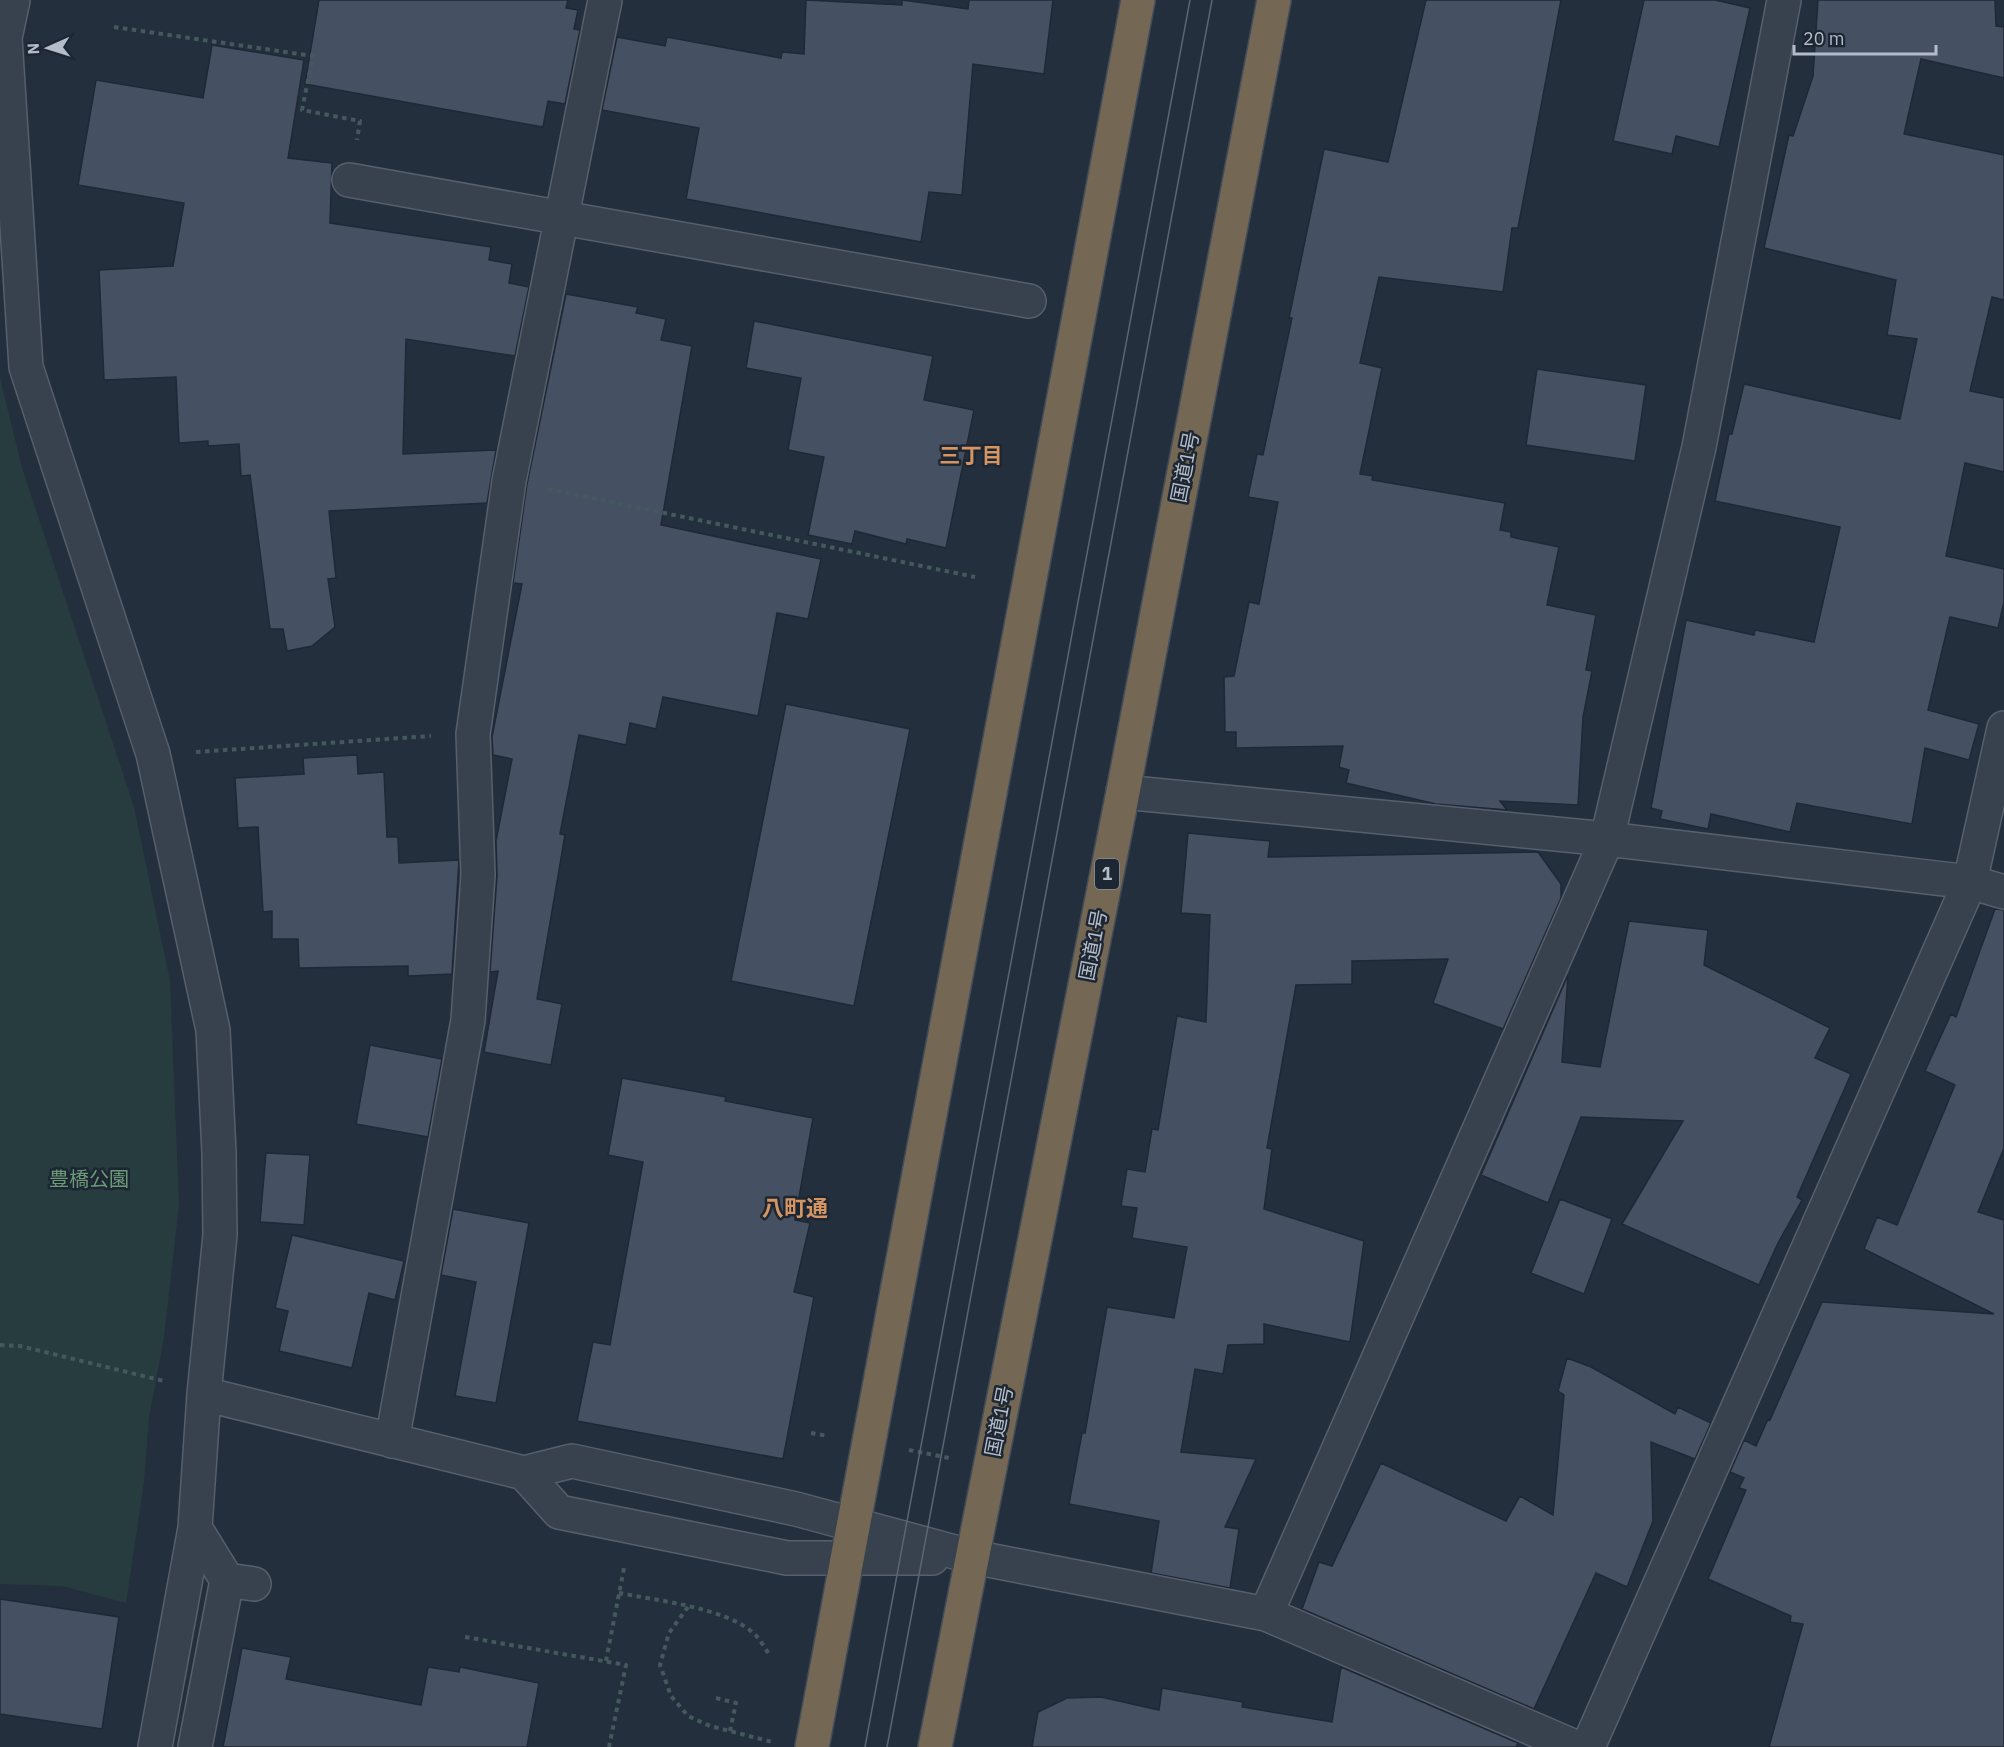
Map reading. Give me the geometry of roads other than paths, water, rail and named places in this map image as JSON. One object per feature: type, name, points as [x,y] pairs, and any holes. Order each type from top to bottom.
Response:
[{"type":"highway","points":[[797,1746],[847,1558],[1138,0]]},
{"type":"highway","name":"国道1号","points":[[935,1747],[1123,792],[1274,0]]},
{"type":"street","points":[[13,0],[5,38],[26,368],[153,754],[213,1030],[220,1235],[204,1394],[195,1528],[155,1747]]},
{"type":"street","points":[[393,1441],[468,1020],[477,875],[473,734],[509,481],[605,0]]},
{"type":"street","points":[[1266,1614],[1607,839],[1699,447],[1784,0]]},
{"type":"street","points":[[349,180],[1029,301]]},
{"type":"street","points":[[1588,1747],[1970,882],[2004,728]]},
{"type":"street","points":[[1123,792],[1607,839],[1970,882],[2004,892]]},
{"type":"street","points":[[204,1394],[524,1473],[572,1461],[796,1509],[973,1557],[1266,1614],[1575,1747]]},
{"type":"street","points":[[524,1473],[559,1512],[787,1558],[973,1557]]},
{"type":"street","points":[[195,1528],[241,1582],[195,1747]]},
{"type":"tram line","points":[[865,1747],[1190,0]]},
{"type":"tram line","points":[[887,1747],[1212,0]]},
{"type":"district","name":"三丁目","points":[[971,456]]},
{"type":"district","name":"八町通","points":[[795,1208]]},
{"type":"park label","name":"豊橋公園","points":[[89,1179]]}]
